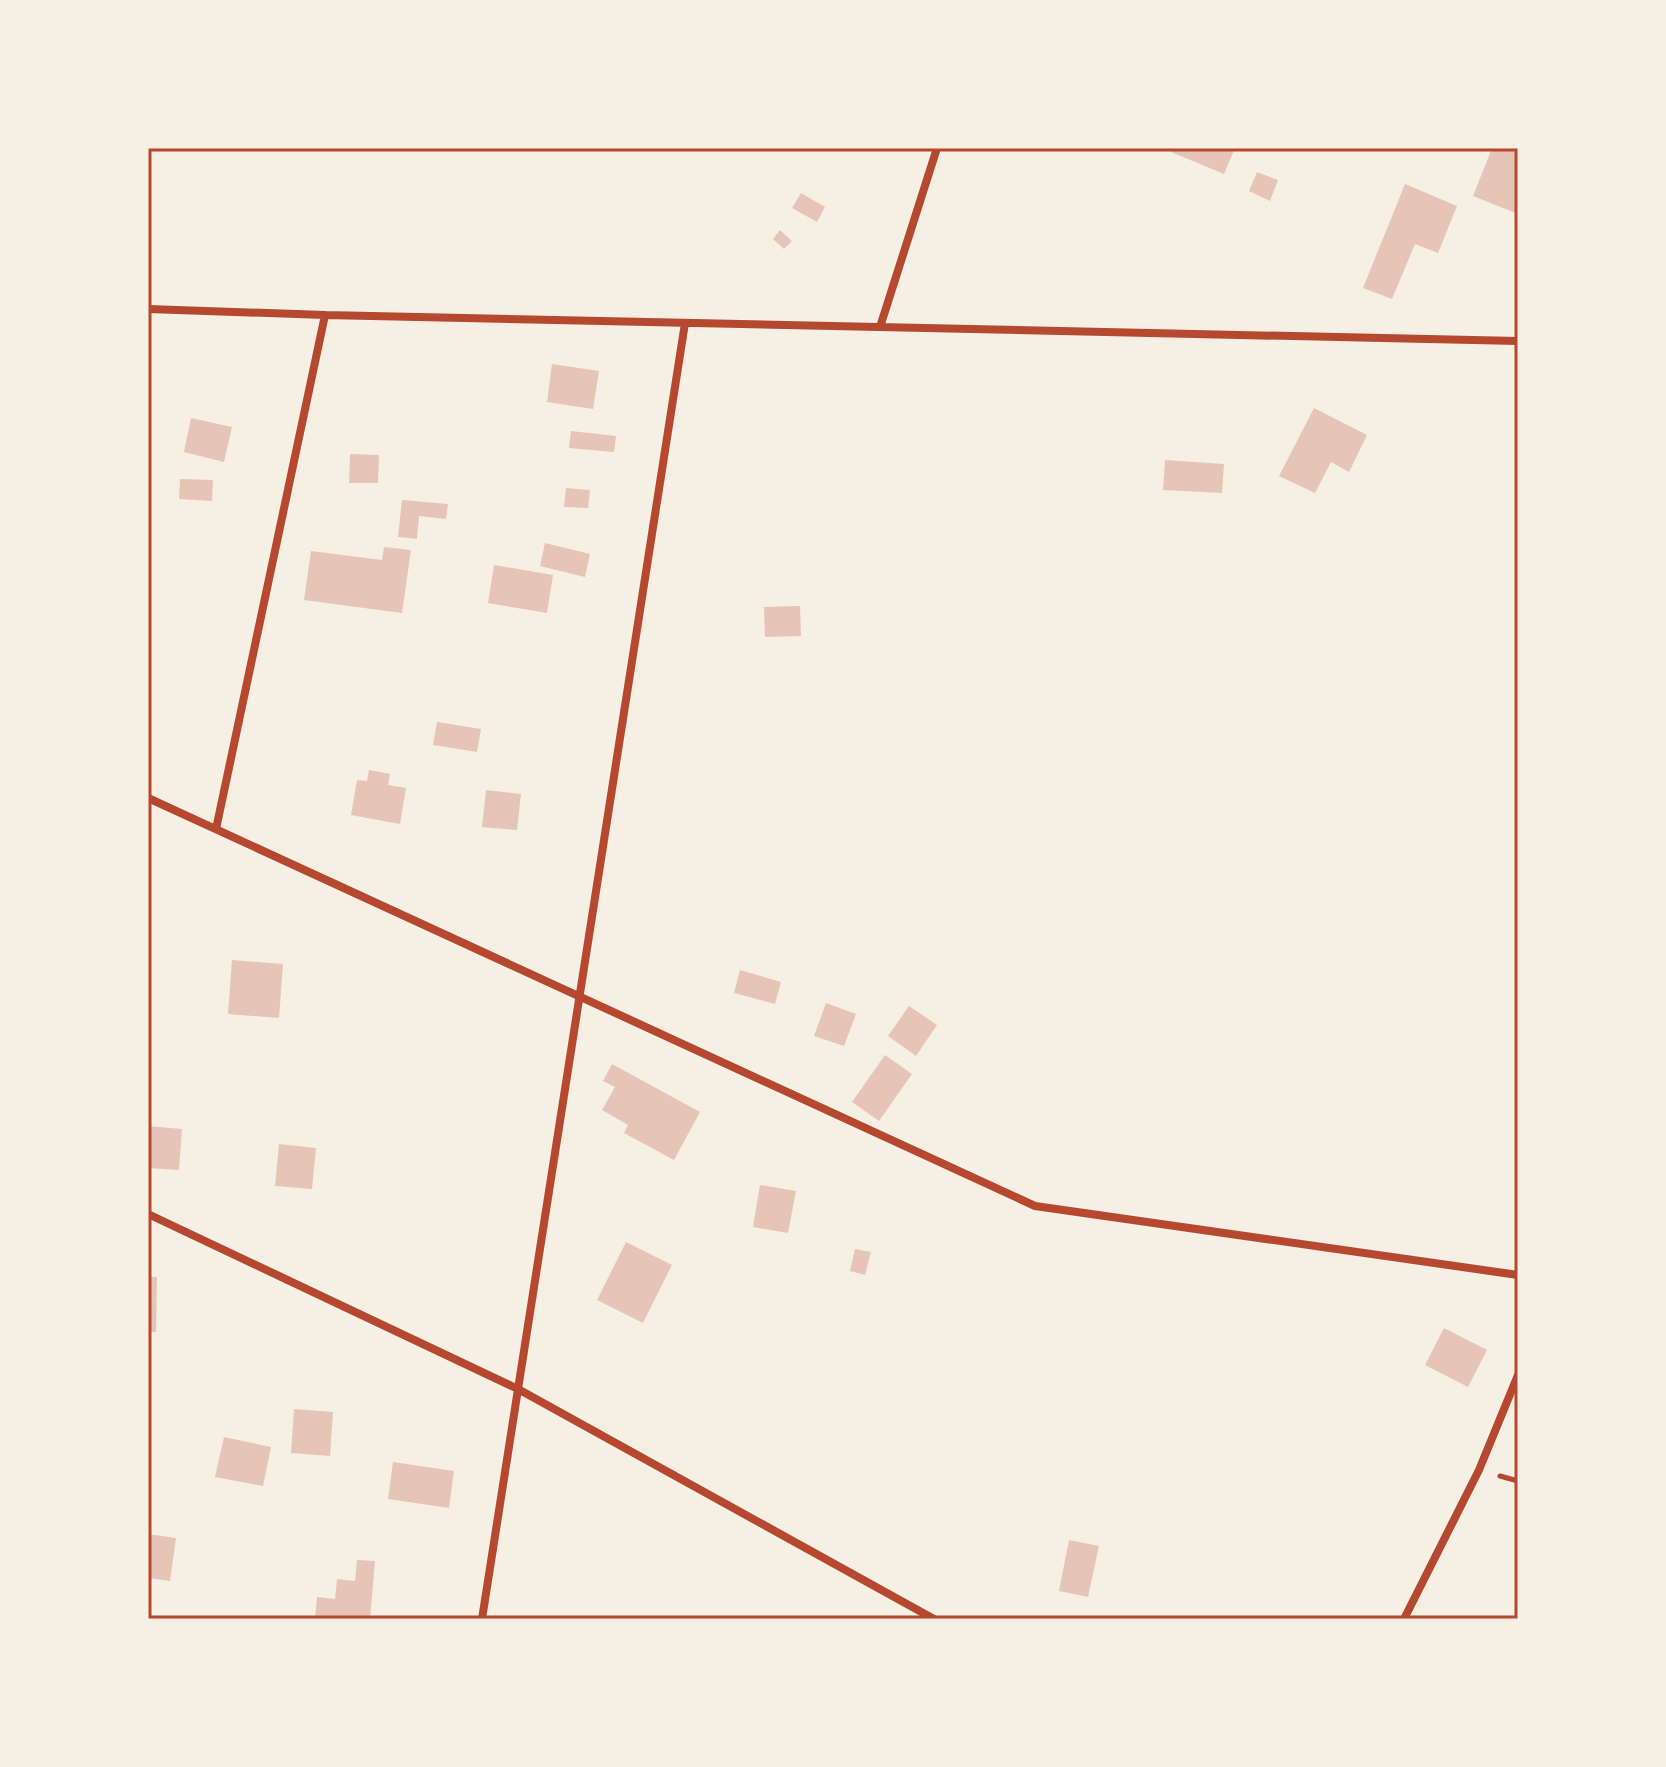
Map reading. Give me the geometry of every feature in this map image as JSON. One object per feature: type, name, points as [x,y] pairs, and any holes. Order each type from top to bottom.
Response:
[{"type":"street","points":[[880,327],[937,148]]},
{"type":"street","points":[[148,309],[1518,341]]},
{"type":"street","points":[[216,829],[325,315]]},
{"type":"street","points":[[482,1619],[685,323]]},
{"type":"street","points":[[148,798],[1035,1206],[1518,1275]]},
{"type":"street","points":[[148,1214],[518,1389],[934,1619]]},
{"type":"street","points":[[1404,1619],[1479,1470],[1518,1375]]},
{"type":"building","points":[[1173,148],[1235,148],[1224,174],[1171,152]]},
{"type":"building","points":[[1492,148],[1518,148],[1518,214],[1473,196]]},
{"type":"building","points":[[1257,172],[1278,180],[1270,201],[1249,191]]},
{"type":"building","points":[[1405,184],[1457,206],[1438,253],[1415,244],[1392,299],[1363,288]]},
{"type":"building","points":[[801,193],[825,207],[817,222],[792,208]]},
{"type":"building","points":[[780,230],[792,241],[784,249],[773,239]]},
{"type":"building","points":[[552,364],[599,371],[593,409],[547,402]]},
{"type":"building","points":[[1314,408],[1367,435],[1349,472],[1331,462],[1315,493],[1279,476]]},
{"type":"building","points":[[191,418],[232,427],[224,462],[184,452]]},
{"type":"building","points":[[571,431],[616,436],[614,452],[569,448]]},
{"type":"building","points":[[350,454],[379,455],[378,483],[349,483]]},
{"type":"building","points":[[1165,460],[1224,464],[1222,493],[1163,490]]},
{"type":"building","points":[[180,479],[213,480],[212,501],[179,499]]},
{"type":"building","points":[[566,488],[590,490],[588,508],[564,507]]},
{"type":"building","points":[[402,500],[448,504],[446,519],[419,516],[417,539],[398,537]]},
{"type":"building","points":[[545,543],[590,554],[585,577],[540,566]]},
{"type":"building","points":[[384,547],[411,550],[402,613],[304,600],[311,551],[382,560]]},
{"type":"building","points":[[494,565],[553,575],[547,613],[488,603]]},
{"type":"building","points":[[800,606],[801,636],[765,637],[764,607]]},
{"type":"building","points":[[437,722],[481,729],[477,752],[433,745]]},
{"type":"building","points":[[369,770],[390,774],[388,785],[406,788],[400,824],[351,815],[357,780],[367,781]]},
{"type":"building","points":[[486,790],[521,794],[517,830],[482,827]]},
{"type":"building","points":[[232,960],[283,964],[279,1018],[228,1014]]},
{"type":"building","points":[[740,970],[781,982],[775,1004],[734,993]]},
{"type":"building","points":[[826,1003],[856,1014],[844,1046],[814,1036]]},
{"type":"building","points":[[909,1006],[937,1025],[916,1056],[888,1036]]},
{"type":"building","points":[[885,1055],[912,1074],[879,1121],[852,1102]]},
{"type":"building","points":[[612,1064],[700,1112],[674,1160],[624,1133],[628,1125],[602,1110],[615,1087],[603,1081]]},
{"type":"building","points":[[148,1126],[182,1129],[179,1170],[148,1168]]},
{"type":"building","points":[[279,1144],[316,1148],[312,1189],[275,1186]]},
{"type":"building","points":[[760,1185],[796,1191],[788,1233],[753,1227]]},
{"type":"building","points":[[626,1242],[672,1265],[643,1323],[597,1300]]},
{"type":"building","points":[[855,1249],[871,1252],[865,1275],[850,1271]]},
{"type":"building","points":[[148,1277],[157,1277],[156,1332],[148,1332]]},
{"type":"building","points":[[1444,1328],[1487,1350],[1468,1387],[1425,1365]]},
{"type":"building","points":[[294,1409],[333,1412],[330,1456],[291,1453]]},
{"type":"building","points":[[224,1437],[271,1447],[263,1486],[215,1477]]},
{"type":"building","points":[[393,1462],[454,1471],[449,1508],[388,1499]]},
{"type":"building","points":[[148,1534],[176,1538],[170,1581],[148,1578]]},
{"type":"building","points":[[1069,1540],[1099,1546],[1088,1597],[1059,1591]]},
{"type":"building","points":[[357,1560],[375,1561],[370,1619],[315,1619],[317,1597],[335,1599],[337,1579],[355,1581]]}]
